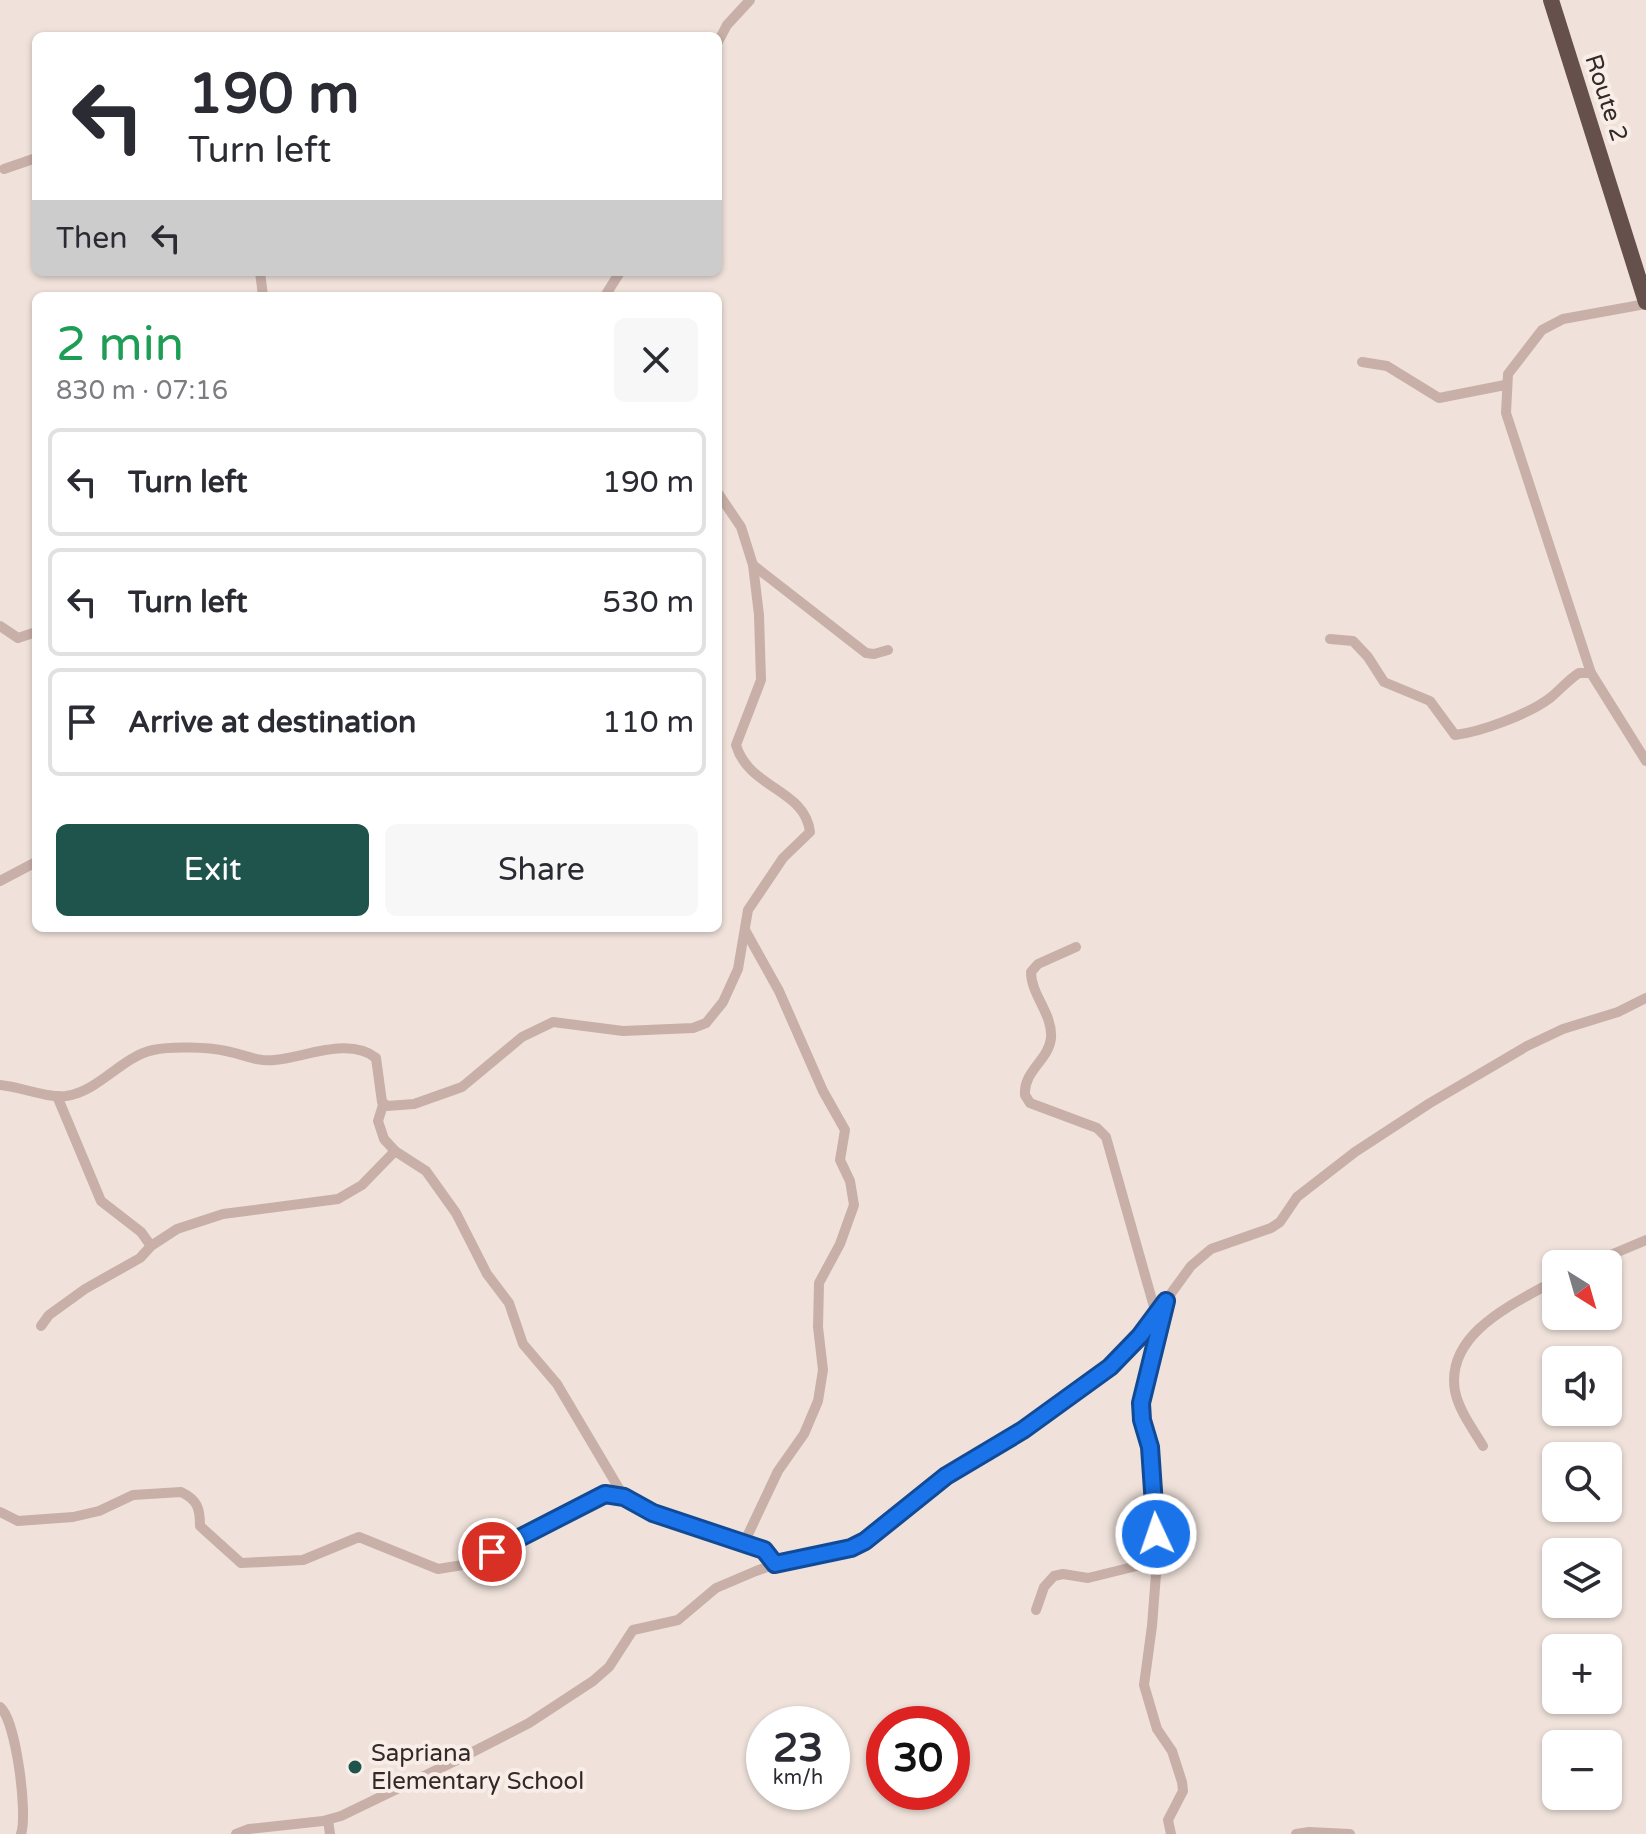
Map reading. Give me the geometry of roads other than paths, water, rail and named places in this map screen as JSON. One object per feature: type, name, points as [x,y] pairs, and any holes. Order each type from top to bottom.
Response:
[{"type":"highway","name":"Route 2","points":[[1551,0],[1646,303]]},
{"type":"street","points":[[722,35],[732,18],[750,0]]},
{"type":"street","points":[[4,169],[32,159]]},
{"type":"street","points":[[1646,303],[1551,324],[1526,347],[1508,374],[1505,385],[1506,413],[1591,673],[1646,761]]},
{"type":"street","points":[[1362,362],[1387,366],[1439,398],[1505,385]]},
{"type":"street","points":[[383,1105],[414,1104],[462,1087],[522,1037],[553,1022],[623,1031],[693,1028],[706,1023],[723,1002],[738,969],[748,910],[783,858],[810,832],[805,816],[793,802],[752,773],[736,745],[761,680],[753,565],[741,527],[722,499]]},
{"type":"street","points":[[753,565],[866,653],[888,650]]},
{"type":"street","points":[[0,626],[18,638],[32,633]]},
{"type":"street","points":[[1330,639],[1353,641],[1384,682],[1430,701],[1455,735],[1494,724],[1527,710],[1549,699],[1579,673],[1591,673]]},
{"type":"street","points":[[0,881],[32,864]]},
{"type":"street","points":[[744,928],[779,991],[823,1091],[845,1130],[840,1160],[850,1181],[854,1205],[840,1244],[819,1283],[818,1327],[823,1370],[818,1401],[804,1434],[778,1471],[744,1543]]},
{"type":"street","points":[[1076,947],[1038,964],[1031,972],[1050,1026],[1051,1041],[1047,1052],[1028,1076],[1025,1095],[1030,1103],[1097,1128],[1106,1137],[1156,1314]]},
{"type":"street","points":[[236,1834],[261,1827],[328,1820],[380,1798],[529,1723],[609,1667],[633,1630],[678,1620],[716,1588],[775,1564],[851,1548],[865,1541],[946,1476],[1023,1430],[1110,1367],[1156,1314],[1191,1266],[1211,1249],[1271,1228],[1280,1222],[1297,1197],[1355,1152],[1430,1103],[1542,1038],[1618,1012],[1646,998]]},
{"type":"street","points":[[0,1085],[57,1096],[83,1091],[142,1054],[154,1050],[216,1049],[258,1060],[346,1050],[370,1053],[376,1058],[383,1105],[379,1113],[380,1130],[395,1151],[426,1171],[456,1213],[487,1274],[509,1303],[523,1344],[557,1384],[624,1497]]},
{"type":"street","points":[[57,1096],[101,1201],[141,1232],[151,1246]]},
{"type":"street","points":[[41,1326],[44,1319],[85,1289],[140,1258],[151,1246],[177,1229],[223,1214],[338,1199],[362,1185],[395,1151]]},
{"type":"street","points":[[1622,1250],[1646,1240]]},
{"type":"street","points":[[1483,1446],[1462,1411],[1455,1390],[1460,1349],[1489,1322],[1542,1289]]},
{"type":"street","points":[[1166,1301],[1141,1403],[1152,1469],[1157,1561],[1144,1685],[1157,1729],[1172,1751],[1182,1782],[1183,1791],[1168,1820],[1171,1834]]},
{"type":"street","points":[[0,1512],[18,1521],[73,1517],[99,1511],[133,1495],[181,1492],[198,1506],[202,1514],[200,1526],[241,1563],[303,1560],[359,1537],[438,1569],[452,1569],[469,1564],[605,1494],[624,1497],[653,1513],[764,1550],[775,1564]]},
{"type":"street","points":[[1036,1610],[1044,1587],[1054,1576],[1063,1574],[1088,1578],[1157,1561]]},
{"type":"street","points":[[0,1707],[9,1719],[16,1751],[22,1802],[21,1834]]},
{"type":"street","points":[[328,1820],[330,1834]]},
{"type":"street","points":[[1296,1834],[1350,1834]]},
{"type":"place","name":"Sapriana Elementary School","points":[[355,1767]]}]
